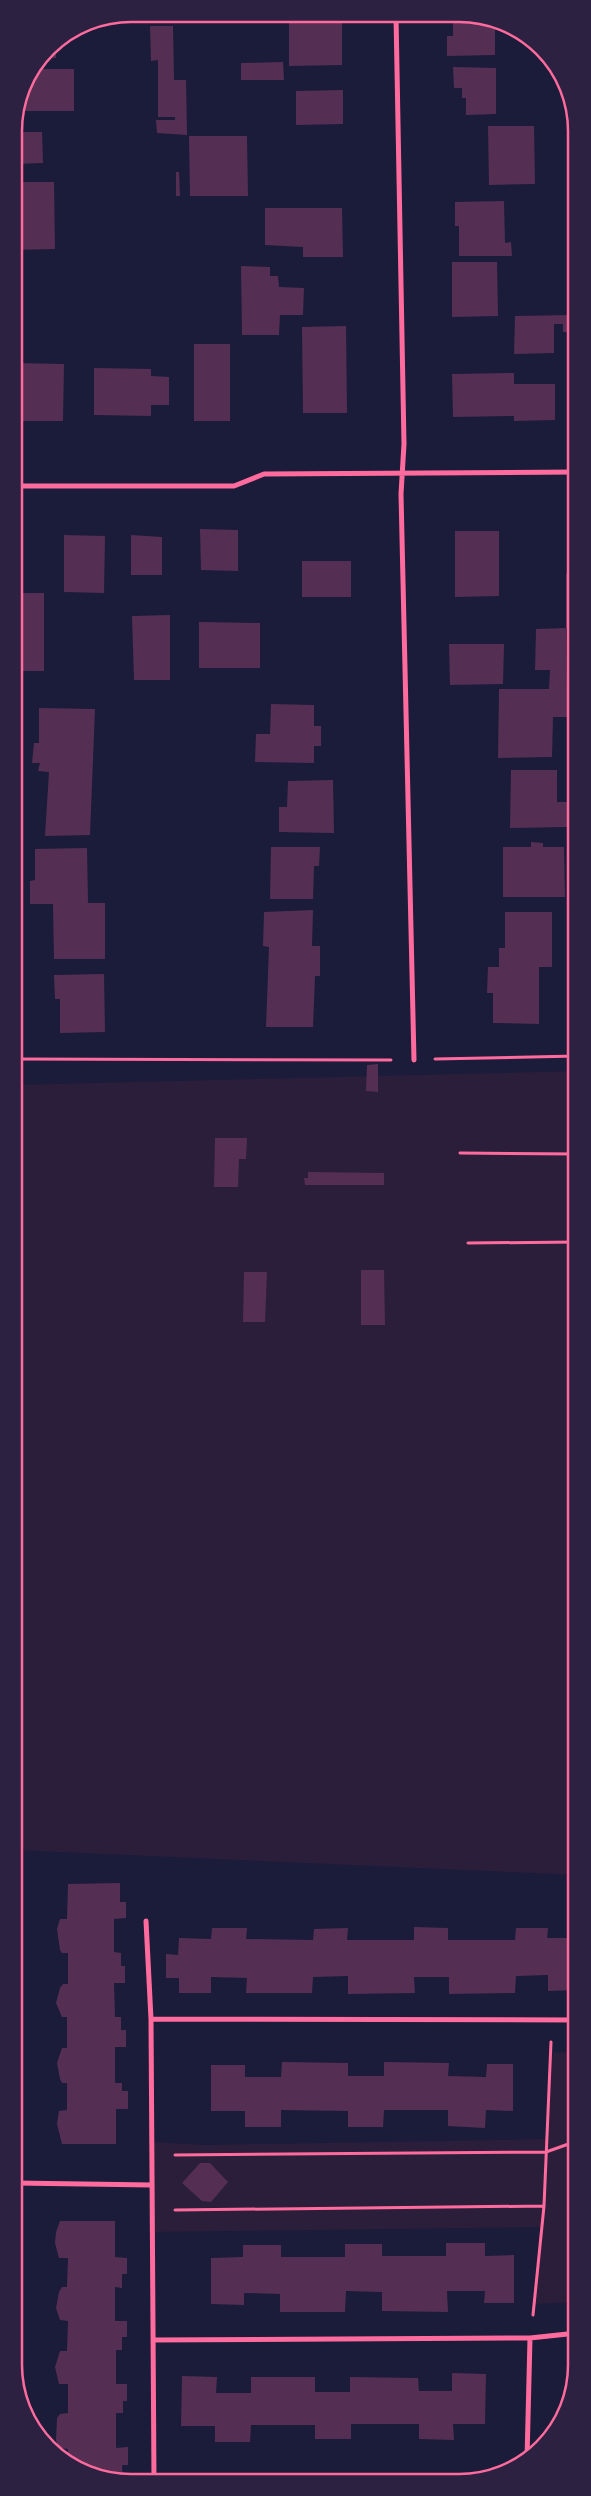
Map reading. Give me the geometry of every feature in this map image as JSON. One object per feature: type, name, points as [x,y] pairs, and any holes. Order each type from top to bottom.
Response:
[{"type":"street","points":[[396,22],[404,472],[401,494],[414,1060]]},
{"type":"street","points":[[23,486],[234,486],[264,474],[568,472]]},
{"type":"street","points":[[146,1921],[151,2020],[154,2474]]},
{"type":"street","points":[[151,2020],[568,2020]]},
{"type":"street","points":[[22,2182],[152,2185]]},
{"type":"street","points":[[153,2340],[530,2338],[568,2334]]},
{"type":"street","points":[[527,2449],[530,2338]]},
{"type":"path","points":[[23,1059],[414,1060],[568,1056]]},
{"type":"path","points":[[460,1153],[568,1154]]},
{"type":"path","points":[[468,1243],[568,1242]]},
{"type":"path","points":[[530,2338],[544,2206],[552,2020]]},
{"type":"path","points":[[151,2155],[546,2152],[568,2144]]},
{"type":"path","points":[[152,2211],[544,2206]]},
{"type":"shaded area","points":[[568,1071],[568,1875],[22,1850],[23,1085]]},
{"type":"shaded area","points":[[551,2052],[568,2053],[568,2302],[534,2304],[542,2227],[152,2232],[152,2142],[206,2145],[546,2139]]},
{"type":"building","points":[[289,22],[342,23],[342,65],[289,66]]},
{"type":"building","points":[[453,22],[474,23],[495,28],[495,55],[447,56],[447,36],[453,36]]},
{"type":"building","points":[[150,26],[173,26],[174,80],[186,80],[187,135],[157,133],[156,120],[175,120],[175,117],[158,117],[158,60],[151,61]]},
{"type":"building","points":[[283,62],[284,80],[241,80],[241,63]]},
{"type":"building","points":[[453,67],[496,68],[496,114],[466,115],[466,98],[462,98],[462,88],[454,88]]},
{"type":"building","points":[[43,69],[74,69],[74,111],[24,111],[34,83]]},
{"type":"building","points":[[343,90],[343,124],[296,125],[296,91]]},
{"type":"building","points":[[488,126],[534,126],[535,184],[489,185]]},
{"type":"building","points":[[23,132],[42,132],[43,163],[23,164]]},
{"type":"building","points":[[189,136],[247,136],[248,196],[190,196]]},
{"type":"building","points":[[176,172],[179,172],[180,196],[176,196]]},
{"type":"building","points":[[23,182],[54,182],[55,249],[23,250]]},
{"type":"building","points":[[504,201],[505,243],[511,242],[512,256],[459,256],[459,226],[455,226],[455,202]]},
{"type":"building","points":[[265,208],[342,208],[343,257],[303,257],[303,247],[265,245]]},
{"type":"building","points":[[452,262],[497,262],[498,316],[452,317]]},
{"type":"building","points":[[241,266],[270,267],[270,276],[278,276],[279,287],[304,288],[303,315],[280,315],[279,335],[242,335]]},
{"type":"building","points":[[568,315],[568,332],[563,332],[563,324],[554,324],[554,353],[514,354],[515,316]]},
{"type":"building","points":[[346,326],[347,413],[303,413],[302,327]]},
{"type":"building","points":[[194,344],[230,344],[230,421],[194,421]]},
{"type":"building","points":[[23,363],[64,364],[63,421],[23,421]]},
{"type":"building","points":[[94,368],[151,369],[151,376],[169,377],[169,405],[151,405],[151,416],[94,415]]},
{"type":"building","points":[[514,373],[514,384],[555,384],[555,420],[514,421],[514,416],[453,417],[452,374]]},
{"type":"building","points":[[200,529],[238,530],[238,571],[201,570]]},
{"type":"building","points":[[455,531],[499,531],[499,596],[455,597]]},
{"type":"building","points":[[64,535],[105,536],[104,593],[64,592]]},
{"type":"building","points":[[131,535],[162,537],[162,575],[131,575]]},
{"type":"building","points":[[302,561],[351,561],[351,597],[302,597]]},
{"type":"building","points":[[566,573],[568,573],[568,628],[566,628]]},
{"type":"building","points":[[23,593],[44,593],[44,671],[23,671]]},
{"type":"building","points":[[170,615],[170,680],[134,680],[132,616]]},
{"type":"building","points":[[199,622],[260,623],[260,668],[199,668]]},
{"type":"building","points":[[566,628],[568,717],[553,717],[552,757],[498,758],[499,689],[549,689],[550,670],[535,670],[536,629]]},
{"type":"building","points":[[449,644],[504,644],[503,684],[450,685]]},
{"type":"building","points":[[271,704],[314,705],[314,726],[321,726],[321,746],[314,746],[314,763],[255,762],[256,734],[270,734]]},
{"type":"building","points":[[39,708],[95,709],[90,835],[45,836],[49,772],[38,771],[40,763],[32,763],[34,743],[39,743]]},
{"type":"building","points":[[511,770],[557,770],[557,802],[567,802],[567,827],[510,828]]},
{"type":"building","points":[[333,780],[334,833],[279,832],[279,807],[287,807],[288,781]]},
{"type":"building","points":[[531,842],[543,843],[543,847],[564,847],[565,897],[503,897],[503,847],[531,847]]},
{"type":"building","points":[[271,847],[320,847],[319,866],[314,866],[313,899],[270,899]]},
{"type":"building","points":[[87,848],[88,903],[105,903],[105,959],[54,959],[53,904],[30,904],[30,881],[35,880],[35,849]]},
{"type":"building","points":[[313,910],[312,946],[320,946],[320,976],[315,976],[313,1027],[266,1027],[269,947],[263,946],[264,912]]},
{"type":"building","points":[[505,912],[552,912],[552,967],[539,967],[539,1024],[493,1023],[493,993],[487,993],[488,967],[499,967],[499,948],[505,948]]},
{"type":"building","points":[[104,974],[105,1032],[60,1033],[60,999],[55,999],[54,975]]},
{"type":"building","points":[[378,1064],[378,1092],[366,1091],[367,1065]]},
{"type":"building","points":[[215,1138],[247,1138],[246,1159],[239,1159],[238,1187],[214,1187]]},
{"type":"building","points":[[308,1172],[384,1173],[384,1185],[305,1185],[304,1178],[308,1178]]},
{"type":"building","points":[[361,1270],[384,1270],[385,1325],[361,1325]]},
{"type":"building","points":[[244,1272],[267,1272],[265,1322],[243,1322]]},
{"type":"building","points":[[120,1883],[120,1902],[126,1902],[126,1918],[114,1919],[114,1952],[121,1953],[121,1966],[125,1966],[125,1983],[114,1983],[115,2017],[121,2017],[121,2030],[126,2030],[126,2047],[115,2047],[115,2083],[122,2083],[122,2091],[128,2091],[128,2109],[116,2109],[116,2144],[62,2144],[57,2124],[59,2111],[67,2110],[67,2083],[62,2083],[60,2079],[57,2063],[62,2048],[67,2048],[67,2017],[62,2017],[56,2003],[60,1988],[63,1984],[68,1984],[68,1953],[62,1953],[60,1950],[57,1929],[60,1919],[67,1919],[68,1884]]},
{"type":"building","points":[[414,1927],[448,1928],[448,1940],[515,1940],[516,1928],[548,1928],[547,1938],[568,1938],[568,1990],[548,1991],[548,1975],[516,1976],[515,1993],[449,1994],[449,1977],[414,1977],[415,1993],[348,1994],[348,1976],[313,1977],[312,1993],[246,1993],[247,1978],[211,1977],[211,1993],[179,1993],[179,1978],[166,1978],[166,1954],[178,1955],[179,1938],[211,1939],[212,1928],[247,1928],[246,1939],[313,1940],[314,1929],[348,1928],[347,1940],[414,1940]]},
{"type":"building","points":[[282,2062],[348,2063],[348,2076],[384,2076],[384,2062],[449,2063],[448,2076],[486,2077],[487,2064],[513,2064],[513,2111],[486,2110],[485,2128],[448,2126],[448,2110],[384,2110],[383,2127],[348,2127],[348,2111],[281,2110],[281,2127],[245,2127],[245,2111],[211,2111],[211,2065],[245,2065],[245,2077],[281,2077]]},
{"type":"building","points":[[200,2163],[210,2163],[228,2182],[211,2202],[202,2201],[182,2183]]},
{"type":"building","points":[[60,2221],[115,2221],[115,2257],[127,2258],[127,2274],[122,2274],[122,2288],[115,2287],[115,2321],[127,2321],[127,2337],[122,2337],[122,2350],[116,2350],[116,2384],[127,2384],[127,2401],[123,2401],[123,2413],[116,2413],[116,2448],[128,2447],[128,2465],[122,2465],[123,2473],[97,2468],[77,2459],[68,2453],[68,2449],[62,2448],[58,2445],[56,2440],[57,2418],[60,2414],[68,2413],[68,2384],[59,2384],[55,2367],[60,2351],[67,2351],[68,2321],[60,2320],[56,2308],[59,2292],[62,2287],[67,2287],[68,2258],[59,2258],[55,2243]]},
{"type":"building","points":[[446,2243],[485,2243],[485,2256],[514,2255],[514,2303],[484,2303],[485,2291],[447,2291],[448,2312],[382,2311],[382,2292],[346,2291],[345,2312],[280,2312],[280,2294],[244,2293],[244,2305],[211,2304],[211,2258],[243,2257],[243,2245],[281,2245],[281,2257],[345,2257],[345,2244],[382,2244],[382,2256],[446,2256]]},
{"type":"building","points":[[452,2373],[486,2374],[485,2424],[453,2424],[454,2440],[419,2439],[419,2424],[351,2424],[351,2439],[315,2439],[315,2425],[251,2425],[250,2442],[215,2442],[215,2426],[181,2426],[182,2376],[217,2377],[216,2393],[251,2393],[251,2377],[315,2377],[315,2392],[350,2392],[350,2377],[418,2378],[419,2391],[452,2391]]}]
